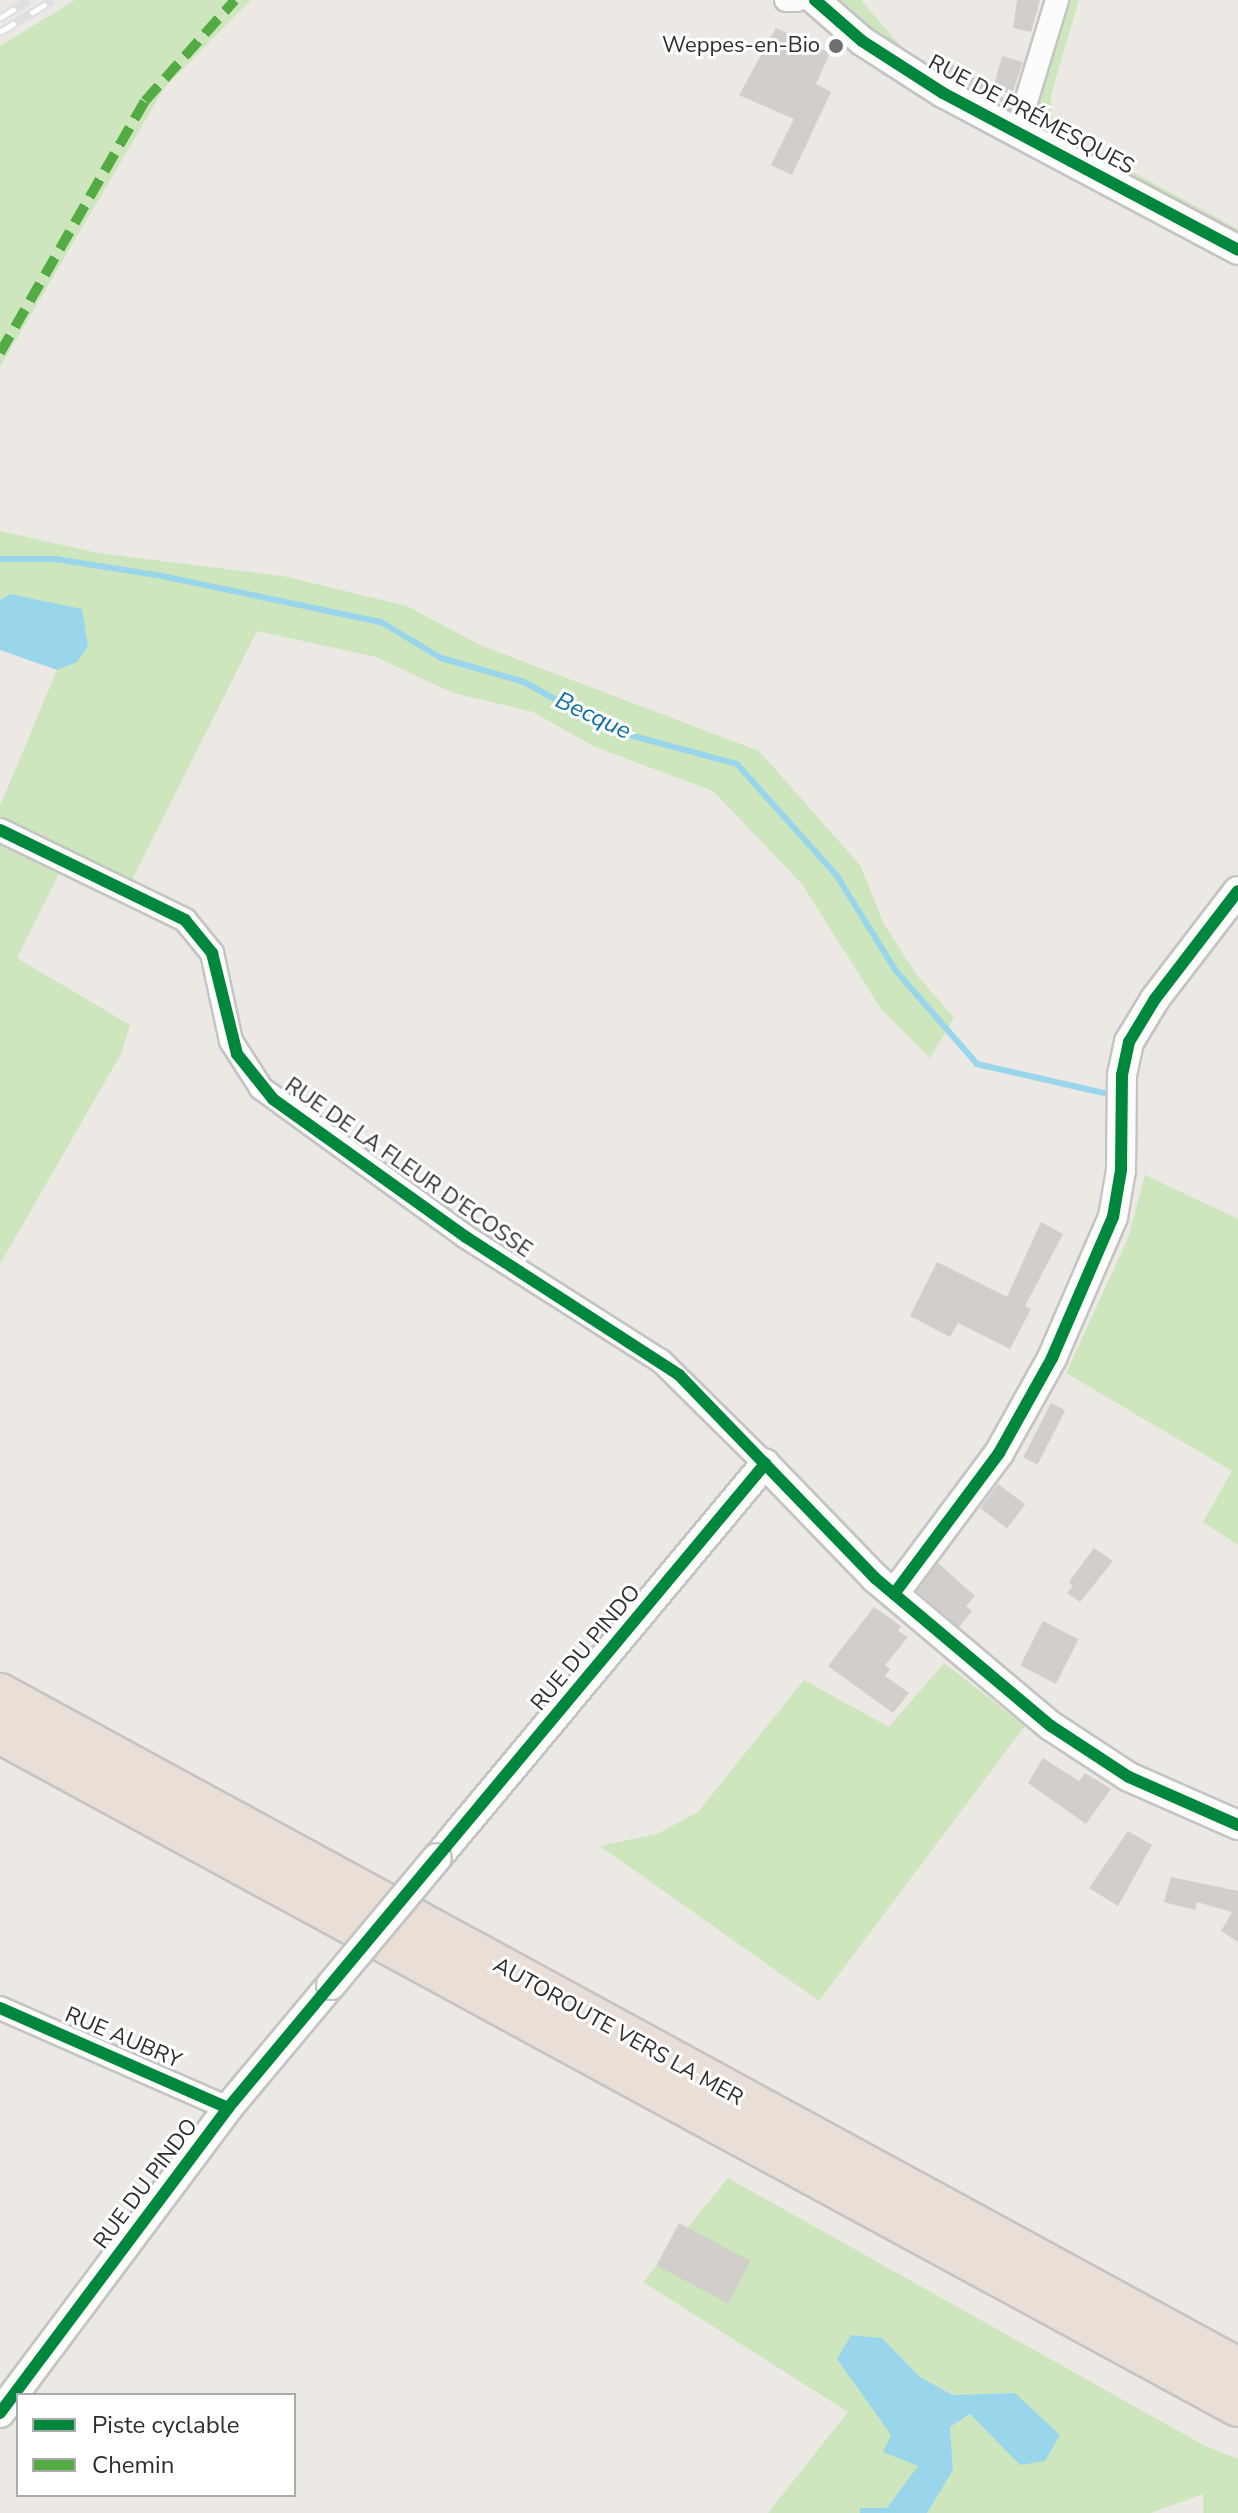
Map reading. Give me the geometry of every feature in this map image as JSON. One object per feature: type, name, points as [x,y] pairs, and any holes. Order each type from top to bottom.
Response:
[{"type":"highway","name":"AUTOROUTE VERS LA MER","points":[[0,1694],[1238,2368]]},
{"type":"highway","points":[[0,1733],[1238,2406]]},
{"type":"street","points":[[786,0],[797,0]]},
{"type":"street","name":"RUE DE PRÉMESQUES","points":[[815,0],[887,58],[1238,250]]},
{"type":"street","name":"RUE DE PRÉMESQUES","points":[[1017,131],[1057,0]]},
{"type":"street","name":"RUE DE LA FLEUR D'ECOSSE","points":[[0,830],[185,920],[212,953],[231,1041],[261,1088],[456,1231],[661,1361],[765,1464]]},
{"type":"street","points":[[894,1594],[999,1453],[1052,1358],[1113,1217],[1121,1170],[1122,1075],[1129,1042],[1147,1009],[1238,891]]},
{"type":"street","points":[[765,1464],[894,1594],[1010,1694],[1094,1757],[1238,1825]]},
{"type":"street","name":"RUE DU PINDO","points":[[0,2413],[228,2108],[765,1464]]},
{"type":"street","name":"RUE AUBRY","points":[[0,2008],[228,2108]]},
{"type":"green space","points":[[75,0],[251,0],[165,87],[0,367],[0,46]]},
{"type":"green space","points":[[829,0],[861,0],[903,49],[894,53]]},
{"type":"green space","points":[[1046,0],[1079,0],[1051,95],[1051,115],[1063,134],[1238,229],[1238,265],[986,128],[1020,91]]},
{"type":"green space","points":[[0,531],[98,553],[283,576],[407,606],[482,646],[759,751],[860,865],[884,924],[916,974],[954,1018],[930,1058],[881,1009],[802,884],[713,791],[595,747],[533,712],[453,693],[376,657],[257,631],[133,878],[126,903],[59,874],[17,958],[130,1025],[121,1054],[0,1264],[0,806],[57,670],[77,662],[10,594],[0,600]]},
{"type":"green space","points":[[1145,1175],[1238,1219],[1238,1545],[1203,1522],[1232,1471],[1066,1373],[1128,1238]]},
{"type":"green space","points":[[944,1663],[1025,1726],[819,2001],[600,1846],[657,1834],[698,1812],[804,1680],[889,1727]]},
{"type":"green space","points":[[728,2178],[1205,2446],[1238,2459],[1238,2513],[1203,2513],[1203,2494],[1151,2513],[927,2513],[953,2470],[950,2427],[971,2414],[1020,2465],[1015,2393],[954,2395],[920,2377],[882,2338],[837,2359],[918,2466],[902,2493],[887,2508],[861,2508],[860,2513],[768,2513],[848,2412],[643,2282]]},
{"type":"water","points":[[10,594],[82,609],[88,646],[77,662],[57,670],[0,650],[0,600]]},
{"type":"water","points":[[851,2335],[882,2338],[920,2377],[953,2395],[1015,2393],[1060,2435],[1045,2461],[1020,2465],[970,2414],[950,2427],[953,2470],[927,2513],[860,2513],[860,2508],[887,2508],[918,2466],[883,2452],[891,2435],[837,2359]]},
{"type":"building","points":[[1017,0],[1040,0],[1031,32],[1013,28]]},
{"type":"building","points":[[776,28],[830,53],[816,84],[831,92],[792,175],[771,165],[794,119],[739,95]]},
{"type":"building","points":[[1002,56],[1023,62],[1012,94],[993,89]]},
{"type":"building","points":[[940,57],[993,89],[1011,104],[992,100],[934,67]]},
{"type":"building","points":[[1041,1222],[1063,1234],[1025,1306],[1031,1309],[1010,1349],[958,1323],[950,1337],[910,1316],[937,1262],[1007,1297]]},
{"type":"building","points":[[1051,1403],[1065,1410],[1038,1465],[1023,1457]]},
{"type":"building","points":[[998,1484],[1025,1504],[1007,1528],[980,1508]]},
{"type":"building","points":[[1094,1548],[1113,1561],[1080,1602],[1067,1593],[1073,1586],[1069,1582]]},
{"type":"building","points":[[938,1563],[975,1596],[966,1606],[972,1611],[959,1627],[917,1591]]},
{"type":"building","points":[[874,1607],[901,1626],[898,1631],[908,1637],[885,1665],[890,1669],[885,1676],[909,1693],[893,1713],[828,1666]]},
{"type":"building","points":[[1043,1621],[1079,1639],[1056,1684],[1020,1666]]},
{"type":"building","points":[[1043,1758],[1079,1781],[1085,1773],[1111,1789],[1086,1824],[1028,1783]]},
{"type":"building","points":[[1128,1831],[1152,1845],[1118,1906],[1089,1888]]},
{"type":"building","points":[[1171,1877],[1238,1891],[1238,1942],[1221,1931],[1232,1912],[1197,1902],[1195,1910],[1164,1902]]},
{"type":"building","points":[[679,2223],[751,2261],[728,2303],[656,2265]]},
{"type":"waterway","name":"Becque","points":[[0,559],[55,559],[162,576],[381,622],[441,658],[524,682],[611,730],[737,764],[837,876],[896,971],[977,1064],[1104,1093]]},
{"type":"railway","points":[[0,18],[29,0]]},
{"type":"railway","points":[[0,32],[53,0]]},
{"type":"marked path","points":[[0,353],[145,101],[235,0]]},
{"type":"cycle path","points":[[815,0],[862,41],[943,93],[1238,250]]},
{"type":"cycle path","points":[[0,830],[185,920],[212,953],[237,1054],[273,1099],[466,1237],[679,1375],[875,1578],[1051,1726],[1129,1777],[1238,1825]]},
{"type":"cycle path","points":[[894,1594],[999,1453],[1052,1358],[1113,1217],[1121,1170],[1122,1075],[1129,1042],[1155,999],[1238,891]]},
{"type":"cycle path","points":[[0,2413],[228,2108],[765,1464]]},
{"type":"cycle path","points":[[0,2008],[228,2108]]},
{"type":"place","name":"Weppes-en-Bio","points":[[836,46]]}]
